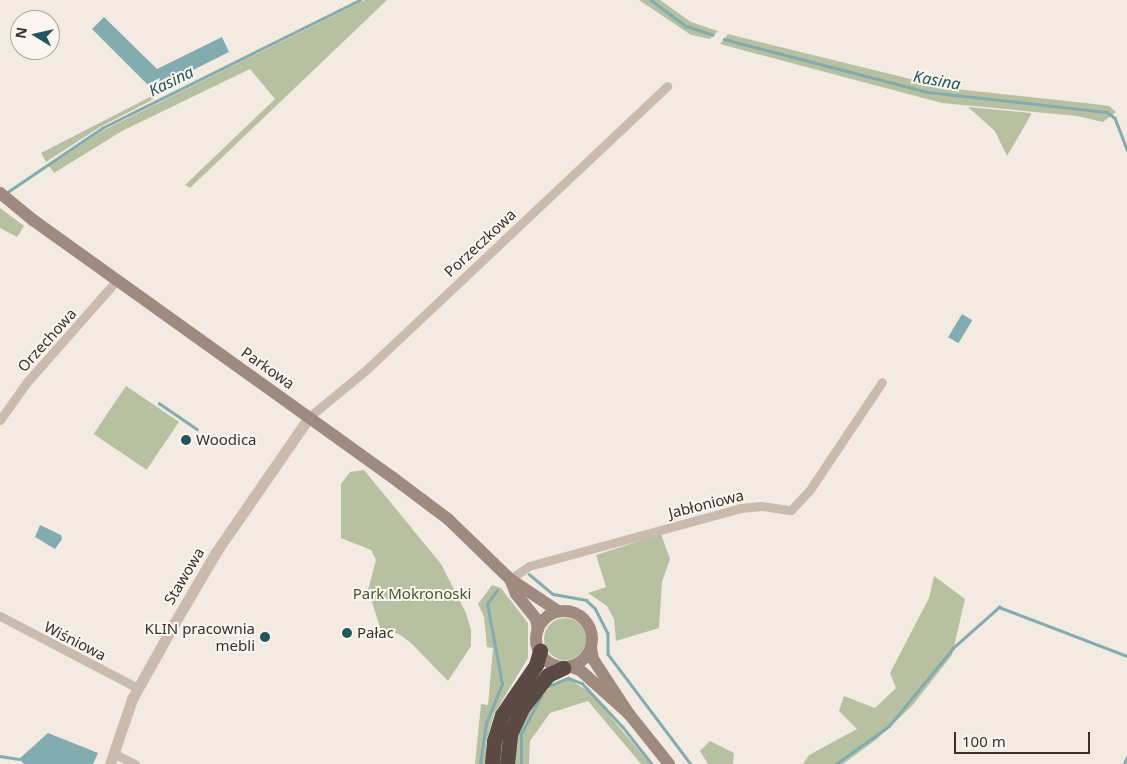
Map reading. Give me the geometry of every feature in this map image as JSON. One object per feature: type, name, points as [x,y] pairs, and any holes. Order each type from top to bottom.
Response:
[{"type":"highway","points":[[492,764],[494,741],[502,715],[536,664],[540,651]]},
{"type":"highway","points":[[507,764],[510,734],[522,708],[548,675],[567,667]]},
{"type":"main road","name":"Parkowa","points":[[2,195],[448,519],[510,579],[558,611]]},
{"type":"main road","name":"Parkowa","points":[[510,579],[516,594],[536,619],[538,630]]},
{"type":"main road","points":[[629,714],[621,697],[593,659],[591,635],[581,616],[572,612],[558,611],[544,619],[538,630],[540,651],[545,660],[580,670],[629,714],[669,764]]},
{"type":"main road","points":[[567,667],[581,663],[591,648]]},
{"type":"street","name":"Porzeczkowa","points":[[309,417],[379,358],[667,86]]},
{"type":"street","name":"Orzechowa","points":[[0,420],[26,382],[117,280]]},
{"type":"street","name":"Jabłoniowa","points":[[510,579],[529,566],[741,508],[761,506],[791,510],[809,491],[882,382]]},
{"type":"street","name":"Stawowa","points":[[112,758],[138,688],[216,552],[309,417]]},
{"type":"street","name":"Wiśniowa","points":[[0,616],[138,688]]},
{"type":"street","points":[[112,758],[135,764]]},
{"type":"green space","points":[[365,0],[387,0],[190,188],[185,185],[275,99],[250,69],[122,131],[54,173],[49,166],[102,131]]},
{"type":"green space","points":[[639,0],[660,0],[691,22],[718,31],[710,39],[691,35]]},
{"type":"green space","points":[[728,34],[947,88],[1109,106],[1116,112],[1103,122],[1077,116],[942,103],[720,44]]},
{"type":"green space","points":[[152,96],[154,99],[100,127],[46,162],[41,153]]},
{"type":"green space","points":[[968,107],[1031,113],[1031,115],[1007,156],[995,131]]},
{"type":"green space","points":[[0,208],[24,226],[17,237],[0,228]]},
{"type":"green space","points":[[126,386],[179,422],[147,470],[94,434]]},
{"type":"green space","name":"Park Mokronoski","points":[[364,470],[441,564],[466,613],[471,630],[471,646],[448,681],[411,643],[399,634],[381,630],[368,590],[376,560],[371,550],[341,538],[341,484],[350,472]]},
{"type":"green space","points":[[661,534],[670,559],[662,582],[659,628],[616,641],[614,619],[607,606],[588,593],[606,587],[596,555]]},
{"type":"green space","points":[[934,576],[965,599],[952,655],[912,706],[877,739],[843,764],[803,764],[809,755],[857,729],[839,711],[844,696],[875,708],[896,688],[890,673],[929,598]]},
{"type":"green space","points":[[492,585],[501,588],[528,623],[528,658],[494,714],[486,743],[486,764],[475,764],[481,704],[488,705],[493,648],[487,647],[484,617],[478,604]]},
{"type":"green space","points":[[565,618],[580,624],[586,639],[580,654],[565,660],[550,654],[544,639],[550,624]]},
{"type":"green space","points":[[569,679],[591,693],[650,764],[641,764],[588,701],[550,713],[530,741],[529,764],[513,764],[515,739],[522,720],[541,690],[545,692],[558,681]]},
{"type":"green space","points":[[710,741],[734,753],[733,764],[708,764],[700,751]]},
{"type":"water","points":[[104,17],[157,69],[222,37],[229,52],[153,90],[92,29]]},
{"type":"water","points":[[962,314],[972,320],[958,343],[948,337]]},
{"type":"water","points":[[40,525],[61,535],[62,539],[55,549],[35,537]]},
{"type":"water","points":[[48,733],[98,753],[93,764],[24,764],[19,759]]},
{"type":"waterway","name":"Kasina","points":[[6,193],[102,128],[360,0]]},
{"type":"waterway","name":"Kasina","points":[[651,0],[686,26],[713,35]]},
{"type":"waterway","name":"Kasina","points":[[724,39],[928,92],[1107,112],[1115,118],[1127,150]]},
{"type":"waterway","points":[[159,403],[197,429]]},
{"type":"waterway","points":[[529,574],[553,594],[586,600],[595,608],[608,633],[608,654],[691,764]]},
{"type":"waterway","points":[[480,764],[486,723],[502,684],[487,604],[497,590]]},
{"type":"waterway","points":[[836,764],[889,726],[953,648],[999,607],[1127,656]]},
{"type":"waterway","points":[[549,686],[568,678],[582,683],[623,727],[652,764]]},
{"type":"waterway","points":[[521,764],[521,734],[541,696]]},
{"type":"waterway","points":[[0,756],[19,759]]},
{"type":"waterway","name":"Kasina","points":[[1124,764],[1127,757]]},
{"type":"place","name":"Woodica","points":[[186,440]]},
{"type":"place","name":"Pałac","points":[[347,633]]},
{"type":"place","name":"KLIN pracownia mebli","points":[[265,637]]}]
